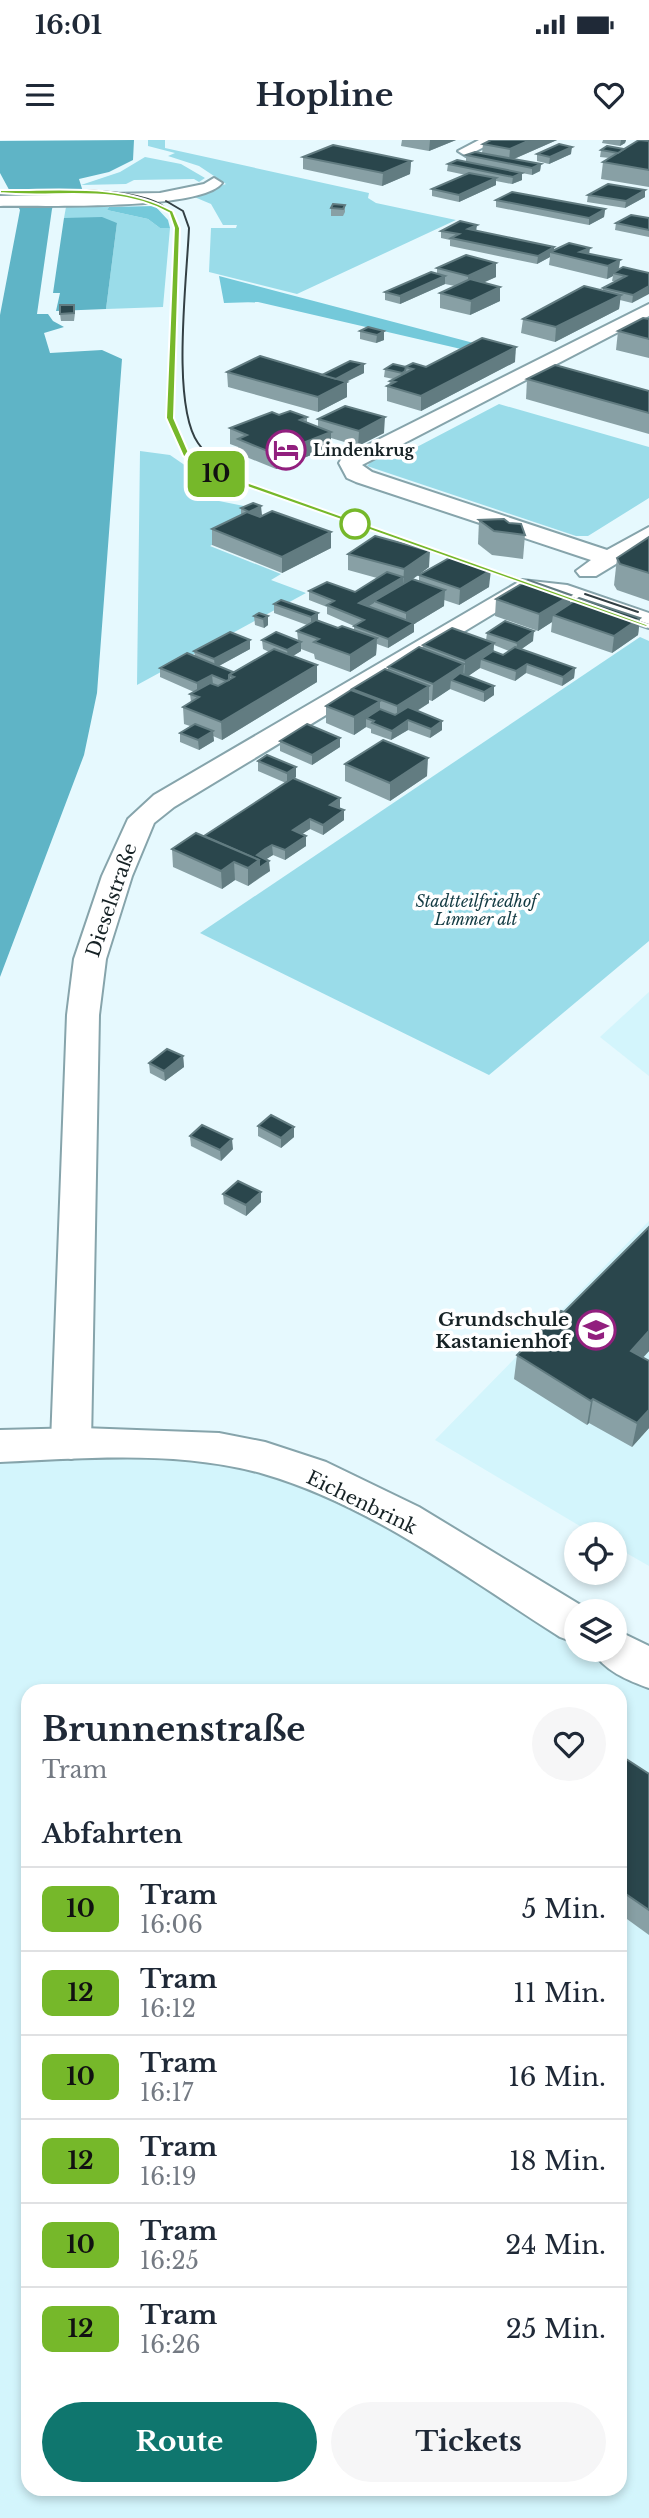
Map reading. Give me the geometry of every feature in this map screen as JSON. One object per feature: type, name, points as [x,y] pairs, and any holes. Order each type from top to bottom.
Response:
[{"type":"street","points":[[466,150],[491,140]]},
{"type":"street","points":[[3,201],[160,198],[209,188],[214,183]]},
{"type":"street","points":[[609,558],[364,477],[351,469],[350,463],[649,309]]},
{"type":"street","name":"Dieselstraße","points":[[71,1443],[83,1015],[90,958],[142,819],[164,801],[513,591],[548,588],[609,558],[649,534]]},
{"type":"street","points":[[548,588],[649,621]]},
{"type":"street","name":"Eichenbrink","points":[[0,1446],[71,1443],[220,1450],[272,1462],[326,1480],[423,1531],[564,1617]]},
{"type":"street","points":[[627,1656],[649,1670]]},
{"type":"shaded area","points":[[134,140],[133,160],[109,172],[79,179],[84,195],[57,195],[52,209],[37,314],[48,314],[53,321],[64,327],[44,333],[50,353],[102,350],[122,359],[97,693],[84,755],[0,977],[0,315],[20,210],[0,173],[0,141]]},
{"type":"shaded area","points":[[155,206],[168,220],[170,228],[160,228],[148,219],[107,210],[109,207]]},
{"type":"shaded area","points":[[102,217],[117,223],[106,309],[56,311],[60,293],[53,293],[64,218]]},
{"type":"shaded area","points":[[219,276],[485,346],[474,352],[258,302],[224,303]]},
{"type":"shaded area","points":[[649,992],[649,1076],[600,1037]]},
{"type":"shaded area","name":"Grundschule Kastanienhof","points":[[649,1221],[649,1566],[627,1553],[627,1522],[573,1522],[435,1440]]},
{"type":"shaded area","points":[[0,1446],[272,1462],[564,1618],[564,1662],[627,1662],[627,1657],[649,1669],[649,2518],[0,2518]]},
{"type":"green space","points":[[148,140],[165,140],[165,148],[369,193],[368,198],[376,203],[456,220],[297,294],[209,272],[211,228],[236,228],[237,225],[223,225],[211,204],[192,196],[226,184],[199,166],[168,156],[175,153],[148,146]]},
{"type":"green space","points":[[145,157],[181,164],[205,178],[199,182],[194,179],[134,180],[126,184],[81,185],[120,172]]},
{"type":"green space","points":[[66,207],[109,207],[107,210],[148,219],[160,228],[170,228],[163,307],[106,309],[117,223],[64,218]]},
{"type":"green space","points":[[499,404],[649,447],[649,498],[588,536],[576,536],[367,466],[377,455],[392,460]]},
{"type":"green space","points":[[140,451],[170,455],[202,477],[203,489],[219,501],[249,507],[248,526],[210,546],[281,574],[271,580],[306,593],[137,685]]},
{"type":"green space","name":"Stadtteilfriedhof Limmer alt","points":[[640,637],[649,641],[649,941],[489,1075],[200,933]]},
{"type":"building","points":[[491,140],[530,140],[510,149],[483,144]]},
{"type":"building","points":[[639,140],[649,141],[649,170],[603,162]]},
{"type":"building","points":[[559,144],[572,147],[550,157],[537,154]]},
{"type":"building","points":[[333,145],[411,161],[383,173],[303,157]]},
{"type":"building","points":[[607,146],[624,149],[618,153],[601,150]]},
{"type":"building","points":[[475,152],[541,164],[532,168],[466,155]]},
{"type":"building","points":[[457,160],[522,173],[513,177],[448,164]]},
{"type":"building","points":[[469,173],[496,178],[459,195],[432,189]]},
{"type":"building","points":[[608,184],[645,190],[626,201],[588,195]]},
{"type":"building","points":[[512,192],[605,209],[589,218],[496,200]]},
{"type":"building","points":[[333,204],[345,205],[343,209],[331,208]]},
{"type":"building","points":[[631,215],[649,218],[649,230],[616,223]]},
{"type":"building","points":[[460,221],[477,225],[468,229],[554,247],[538,256],[451,238],[459,234],[441,231]]},
{"type":"building","points":[[569,243],[590,248],[580,252],[620,260],[608,266],[550,252]]},
{"type":"building","points":[[466,255],[496,263],[468,276],[437,268]]},
{"type":"building","points":[[623,267],[649,273],[649,286],[633,295],[603,288],[626,276],[613,273]]},
{"type":"building","points":[[431,272],[445,276],[400,296],[385,292]]},
{"type":"building","points":[[470,279],[500,287],[471,301],[440,293]]},
{"type":"building","points":[[584,286],[621,295],[556,327],[523,319]]},
{"type":"building","points":[[60,305],[74,305],[74,313],[60,314]]},
{"type":"building","points":[[643,318],[649,319],[649,339],[618,331]]},
{"type":"building","points":[[368,327],[384,331],[377,335],[360,331]]},
{"type":"building","points":[[482,338],[516,347],[421,396],[387,386],[395,382],[390,381],[413,369],[405,367],[413,363],[426,367]]},
{"type":"building","points":[[260,356],[347,382],[318,397],[227,372]]},
{"type":"building","points":[[350,361],[364,364],[336,379],[322,375]]},
{"type":"building","points":[[393,364],[406,367],[405,371],[402,373],[385,369]]},
{"type":"building","points":[[555,365],[649,391],[649,413],[527,379]]},
{"type":"building","points":[[345,406],[385,417],[359,431],[318,419]]},
{"type":"building","points":[[290,411],[307,417],[300,420],[331,432],[275,454],[238,439],[247,435],[230,428],[272,412],[279,415]]},
{"type":"building","points":[[253,503],[261,506],[249,512],[241,508]]},
{"type":"building","points":[[272,511],[331,532],[282,557],[212,529],[247,512],[260,517]]},
{"type":"building","points":[[504,519],[509,523],[521,524],[525,535],[494,531],[479,520]]},
{"type":"building","points":[[375,536],[430,551],[404,569],[348,554]]},
{"type":"building","points":[[649,537],[649,573],[620,564],[617,558]]},
{"type":"building","points":[[451,557],[491,570],[460,589],[419,575]]},
{"type":"building","points":[[387,572],[403,577],[359,603],[414,623],[388,639],[354,626],[364,620],[327,605],[334,601],[309,591],[327,582],[355,592]]},
{"type":"building","points":[[412,579],[445,590],[406,613],[374,601]]},
{"type":"building","points":[[528,580],[571,595],[539,614],[496,599]]},
{"type":"building","points":[[579,598],[640,618],[614,636],[553,615]]},
{"type":"building","points":[[281,600],[318,613],[311,617],[274,604]]},
{"type":"building","points":[[259,613],[268,616],[263,619],[254,616]]},
{"type":"building","points":[[316,620],[377,638],[350,655],[314,642],[319,639],[297,631]]},
{"type":"building","points":[[505,621],[534,631],[517,643],[487,633]]},
{"type":"building","points":[[452,628],[494,643],[465,661],[423,645]]},
{"type":"building","points":[[230,632],[250,640],[214,659],[194,651]]},
{"type":"building","points":[[276,632],[301,642],[287,650],[262,640]]},
{"type":"building","points":[[419,647],[464,664],[433,684],[388,667]]},
{"type":"building","points":[[515,647],[575,668],[563,677],[527,664],[516,671],[481,659],[493,651],[503,655]]},
{"type":"building","points":[[274,649],[317,665],[221,722],[183,707],[199,697],[190,694],[210,683],[218,686],[234,677],[229,675]]},
{"type":"building","points":[[187,653],[233,672],[229,675],[229,680],[212,675],[197,683],[160,668]]},
{"type":"building","points":[[385,669],[429,686],[397,706],[352,689]]},
{"type":"building","points":[[460,673],[494,686],[484,692],[451,680]]},
{"type":"building","points":[[351,690],[380,701],[354,717],[326,706]]},
{"type":"building","points":[[408,707],[442,721],[431,729],[408,720],[392,731],[366,718],[380,709],[395,715]]},
{"type":"building","points":[[195,724],[213,731],[198,740],[180,733]]},
{"type":"building","points":[[307,724],[340,738],[312,755],[280,741]]},
{"type":"building","points":[[383,740],[428,758],[390,783],[345,764]]},
{"type":"building","points":[[267,755],[296,767],[287,773],[258,761]]},
{"type":"building","points":[[293,778],[340,798],[330,805],[344,810],[323,825],[310,819],[293,830],[306,836],[285,850],[272,845],[265,849],[257,855],[269,861],[259,868],[259,860],[204,836]]},
{"type":"building","points":[[196,833],[259,860],[248,868],[234,862],[221,871],[172,849]]},
{"type":"building","points":[[167,1049],[183,1056],[164,1071],[149,1063]]},
{"type":"building","points":[[271,1115],[294,1127],[281,1138],[258,1126]]},
{"type":"building","points":[[202,1125],[232,1139],[220,1150],[190,1136]]},
{"type":"building","points":[[238,1181],[261,1192],[246,1205],[223,1194]]},
{"type":"building","points":[[649,1227],[649,1331],[631,1351],[649,1361],[649,1410],[637,1423],[593,1399],[591,1401],[517,1355]]},
{"type":"building","points":[[627,1760],[649,1774],[649,1910],[627,1895]]},
{"type":"tram line","points":[[0,192],[116,192],[158,203],[172,214],[177,228],[170,418],[187,456],[205,470],[595,606]]},
{"type":"tram line","name":"10","points":[[0,192],[110,192],[149,200],[171,212],[177,228],[170,418],[187,456],[205,470],[649,625]]},
{"type":"tram line","points":[[166,201],[183,211],[189,228],[183,371],[190,425],[198,443],[207,453],[241,475]]},
{"type":"tram line","points":[[585,594],[638,612]]},
{"type":"tram line","points":[[622,616],[649,625]]},
{"type":"place","name":"Lindenkrug","points":[[286,450]]},
{"type":"place","name":"Grundschule Kastanienhof","points":[[596,1330]]}]
